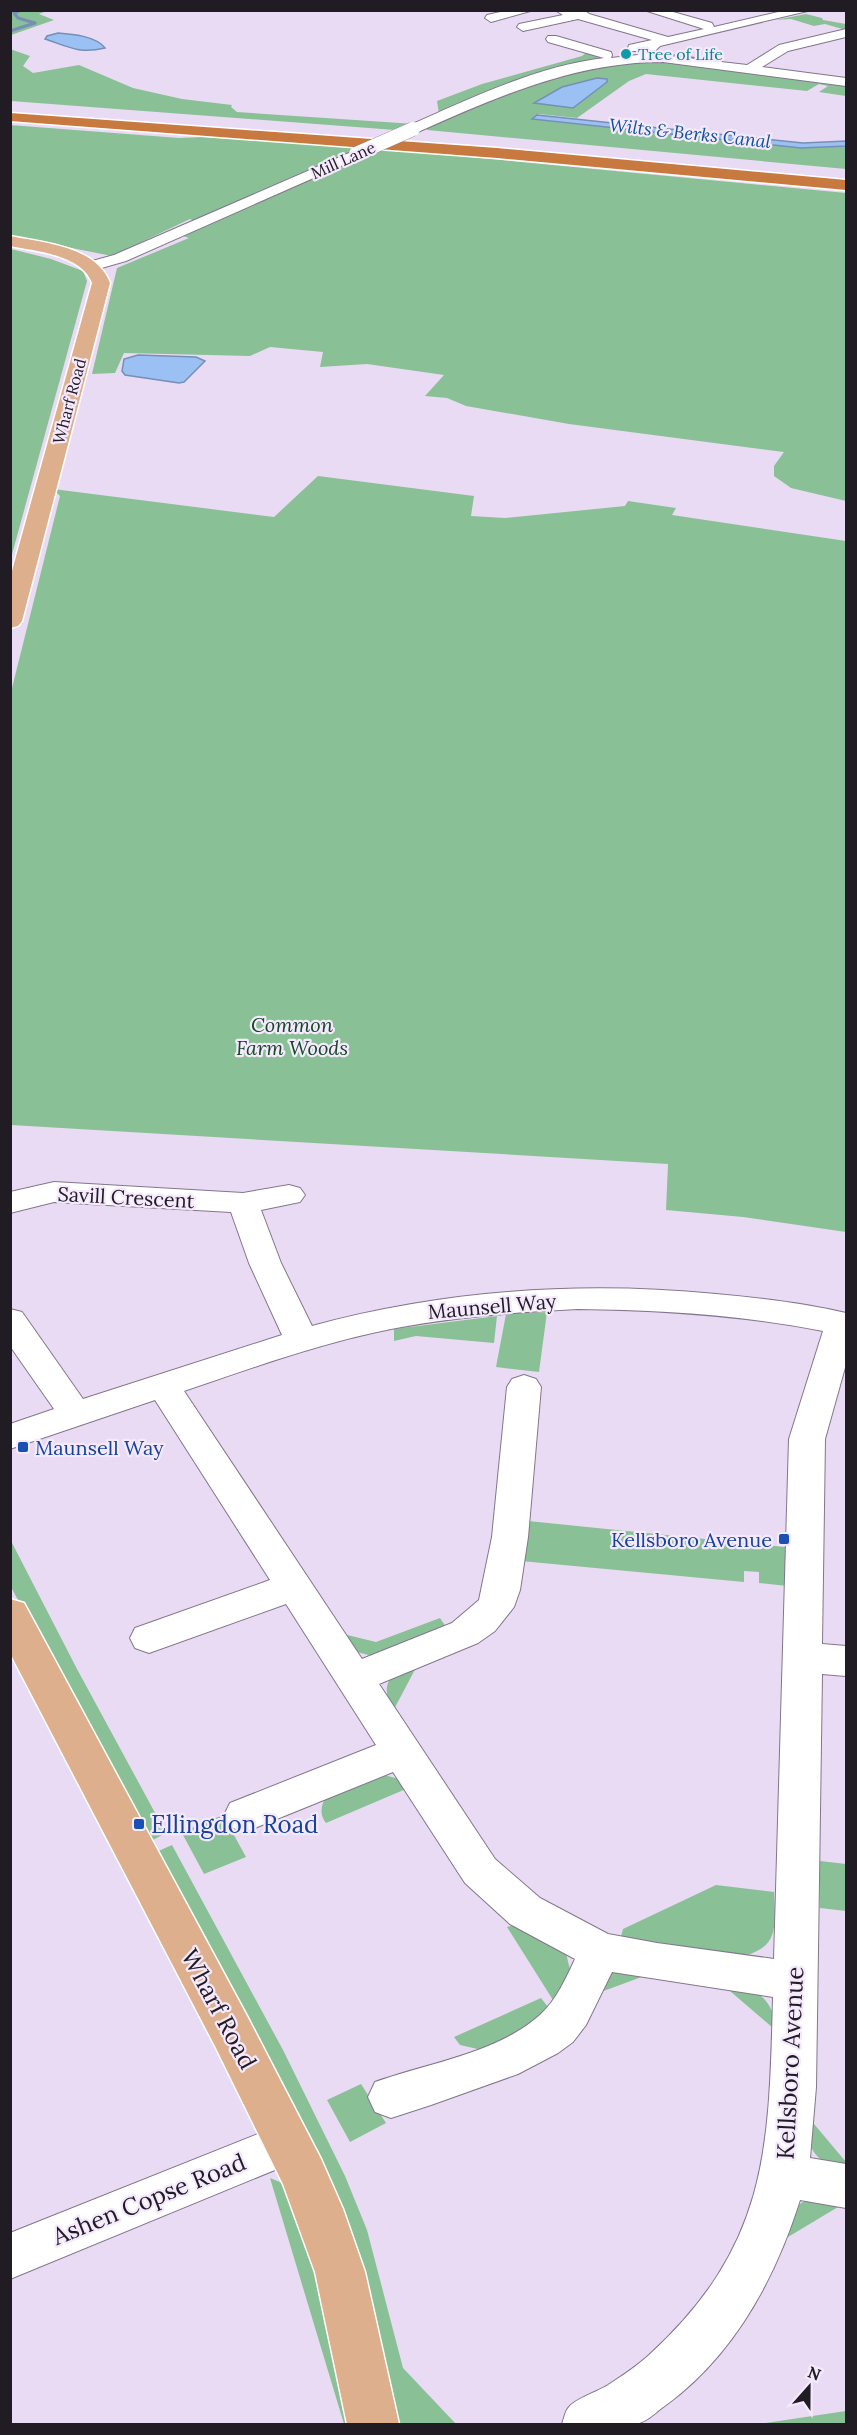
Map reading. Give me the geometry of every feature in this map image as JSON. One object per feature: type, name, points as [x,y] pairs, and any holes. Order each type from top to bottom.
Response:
[{"type":"highway","points":[[10,110],[486,145],[846,178]]},
{"type":"highway","points":[[10,117],[497,153],[846,185]]},
{"type":"main road","points":[[10,241],[56,251],[91,266]]},
{"type":"main road","name":"Wharf Road","points":[[10,621],[100,289],[101,277],[91,266]]},
{"type":"main road","name":"Wharf Road","points":[[10,1614],[288,2143],[318,2209],[340,2272],[373,2424]]},
{"type":"street","points":[[561,10],[672,41]]},
{"type":"street","points":[[491,18],[529,21],[602,10]]},
{"type":"street","points":[[650,10],[708,26]]},
{"type":"street","name":"Mill Lane","points":[[91,266],[120,258],[528,81],[613,55],[646,52],[672,41],[806,10]]},
{"type":"street","points":[[529,21],[613,55]]},
{"type":"street","points":[[552,39],[580,42],[644,33]]},
{"type":"street","points":[[750,69],[784,48],[846,33]]},
{"type":"street","points":[[698,40],[723,34],[743,34]]},
{"type":"street","points":[[762,45],[784,48]]},
{"type":"street","points":[[646,52],[663,58],[846,82]]},
{"type":"street","name":"Mill Lane","points":[[613,55],[646,52]]},
{"type":"street","name":"Savill Crescent","points":[[10,1203],[33,1195],[54,1192],[243,1203],[289,1195]]},
{"type":"street","points":[[243,1203],[265,1263],[301,1339]]},
{"type":"street","name":"Maunsell Way","points":[[10,1437],[301,1339],[417,1313],[502,1302],[590,1298],[671,1301],[844,1324]]},
{"type":"street","points":[[10,1320],[75,1414]]},
{"type":"street","name":"Kellsboro Avenue","points":[[587,2424],[616,2411],[643,2392],[678,2363],[712,2326],[737,2293],[753,2263],[766,2234],[783,2175],[792,2112],[804,1657],[807,1439],[844,1324]]},
{"type":"street","points":[[163,1386],[355,1678],[400,1752],[480,1871],[525,1911],[600,1951],[657,1962],[794,1981]]},
{"type":"street","points":[[355,1678],[465,1633],[482,1621],[495,1607],[501,1590],[510,1537],[524,1388]]},
{"type":"street","points":[[149,1638],[295,1587]]},
{"type":"street","points":[[804,1657],[846,1661]]},
{"type":"street","points":[[245,1815],[400,1752]]},
{"type":"street","points":[[391,2097],[456,2077],[534,2045],[547,2036],[569,2012],[600,1951]]},
{"type":"street","name":"Ashen Copse Road","points":[[10,2256],[288,2143]]},
{"type":"street","points":[[783,2175],[846,2186]]},
{"type":"green space","points":[[47,11],[39,14],[54,20],[11,35],[11,12]]},
{"type":"green space","points":[[806,14],[846,24],[846,30],[825,24],[814,26],[791,19],[775,20]]},
{"type":"green space","points":[[10,49],[30,56],[23,66],[33,73],[79,65],[133,88],[182,99],[232,105],[231,107],[237,112],[415,124],[395,130],[11,101]]},
{"type":"green space","points":[[587,52],[601,59],[439,114],[437,101],[482,84],[582,56]]},
{"type":"green space","points":[[669,60],[846,84],[846,96],[819,92],[828,86],[819,84],[807,91],[646,74],[629,81],[577,118],[539,114],[532,119],[801,148],[846,146],[846,169],[427,130],[427,128],[515,89],[598,66]]},
{"type":"green space","points":[[10,125],[179,138],[203,137],[359,148],[194,221],[190,219],[112,256],[11,236]]},
{"type":"green space","points":[[376,150],[846,193],[846,501],[791,488],[774,476],[774,466],[784,452],[569,424],[466,406],[447,398],[425,396],[444,375],[367,364],[320,367],[323,352],[270,347],[250,356],[124,353],[115,373],[92,374],[117,268],[189,238],[180,235]]},
{"type":"green space","points":[[11,249],[51,259],[83,271],[87,281],[11,558]]},
{"type":"green space","name":"Common Farm Woods","points":[[318,476],[474,496],[471,516],[505,518],[625,506],[628,501],[676,508],[672,515],[846,541],[846,1232],[743,1217],[666,1210],[668,1164],[11,1125],[11,692],[60,496],[53,489],[274,517]]},
{"type":"green space","points":[[547,1312],[539,1372],[496,1367],[506,1314]]},
{"type":"green space","points":[[497,1316],[494,1343],[416,1336],[394,1341],[394,1329]]},
{"type":"green space","points":[[528,1521],[785,1547],[787,1586],[759,1583],[759,1572],[744,1571],[744,1582],[521,1561]]},
{"type":"green space","points":[[10,1539],[166,1833],[153,1840],[133,1805],[128,1806],[11,1587]]},
{"type":"green space","points":[[440,1618],[450,1633],[376,1657],[357,1652],[339,1633],[376,1642]]},
{"type":"green space","points":[[419,1662],[392,1713],[388,1701],[387,1685],[400,1671]]},
{"type":"green space","points":[[384,1775],[403,1780],[413,1786],[326,1823],[322,1810],[326,1796]]},
{"type":"green space","points":[[223,1815],[246,1857],[204,1874],[183,1835],[186,1830]]},
{"type":"green space","points":[[172,1845],[283,2050],[345,2176],[367,2230],[403,2368],[456,2424],[393,2424],[154,1853]]},
{"type":"green space","points":[[820,1861],[846,1864],[846,1911],[820,1908]]},
{"type":"green space","points":[[716,1885],[774,1892],[774,1929],[766,1945],[758,1951],[731,1959],[620,1940],[623,1929]]},
{"type":"green space","points":[[525,1922],[566,1953],[571,1974],[558,2008],[507,1927]]},
{"type":"green space","points":[[620,1970],[647,1975],[598,1993],[611,1972]]},
{"type":"green space","points":[[723,1985],[747,1988],[762,1997],[772,2011],[780,2034]]},
{"type":"green space","points":[[541,1998],[554,2015],[482,2050],[460,2045],[454,2037]]},
{"type":"green space","points":[[361,2084],[386,2123],[350,2142],[327,2100]]},
{"type":"green space","points":[[809,2118],[846,2162],[846,2176],[829,2166],[813,2151],[808,2139]]},
{"type":"green space","points":[[270,2178],[280,2182],[291,2191],[344,2356],[358,2424],[344,2424]]},
{"type":"green space","points":[[839,2198],[838,2207],[783,2240],[792,2216],[800,2204],[806,2201]]},
{"type":"green space","points":[[846,2411],[846,2424],[758,2424]]},
{"type":"water","points":[[58,33],[90,38],[105,48],[81,50],[45,39],[47,36]]},
{"type":"water","points":[[597,78],[607,79],[607,82],[573,108],[534,103],[562,87]]},
{"type":"water","name":"Wilts & Berks Canal","points":[[537,115],[803,143],[846,141],[846,146],[801,148],[532,119]]},
{"type":"water","points":[[138,355],[196,357],[205,361],[184,382],[179,383],[125,375],[122,371],[124,359]]},
{"type":"waterway","points":[[10,31],[35,23],[18,18],[14,13],[21,10]]},
{"type":"waterway","points":[[669,55],[706,60]]},
{"type":"place","name":"Tree of Life","points":[[626,54]]},
{"type":"place","name":"Maunsell Way","points":[[23,1447]]},
{"type":"place","name":"Kellsboro Avenue","points":[[784,1539]]},
{"type":"place","name":"Ellingdon Road","points":[[139,1824]]}]
